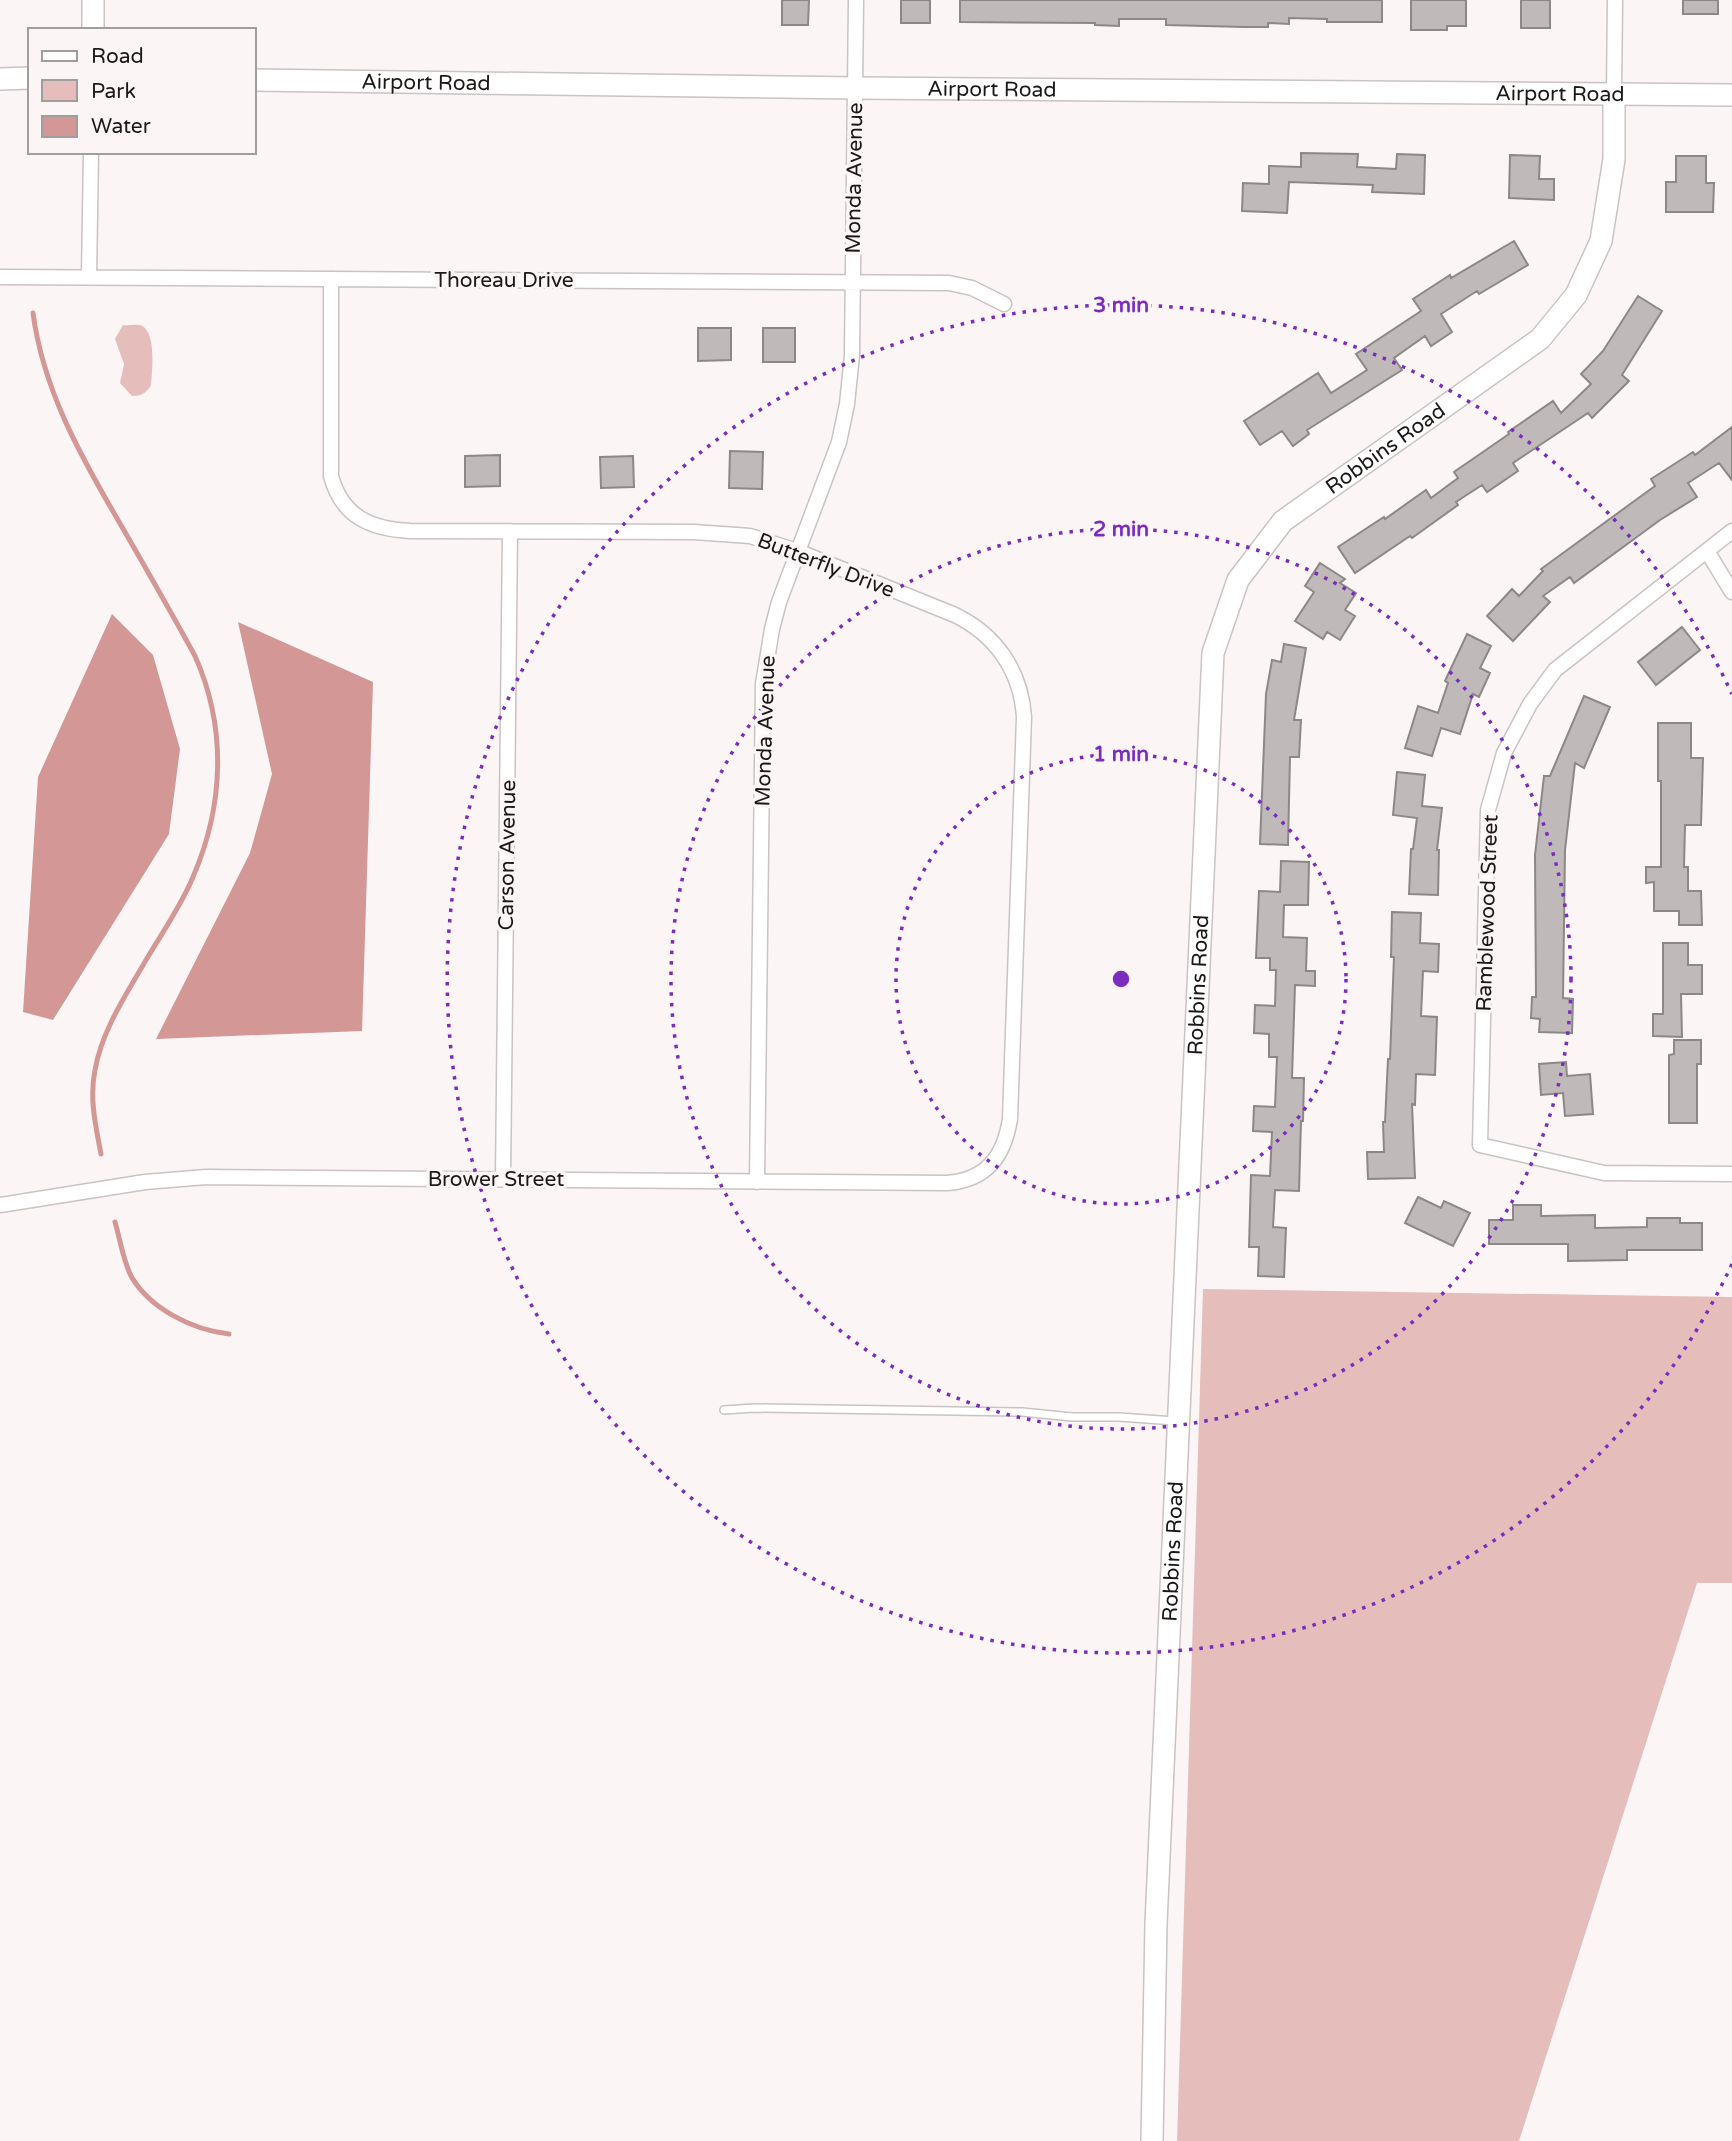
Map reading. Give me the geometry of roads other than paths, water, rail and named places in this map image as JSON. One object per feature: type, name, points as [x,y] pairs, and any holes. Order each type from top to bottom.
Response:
[{"type":"street","points":[[93,0],[93,28]]},
{"type":"street","name":"Monda Avenue","points":[[757,1182],[763,684],[775,617],[842,431],[852,369],[856,0]]},
{"type":"street","name":"Robbins Road","points":[[1152,2141],[1156,1924],[1213,653],[1238,580],[1283,521],[1540,339],[1576,295],[1601,241],[1614,159],[1615,0]]},
{"type":"street","points":[[0,79],[28,78]]},
{"type":"street","name":"Airport Road","points":[[256,80],[856,88],[1732,94]]},
{"type":"street","points":[[89,277],[91,154]]},
{"type":"street","name":"Thoreau Drive","points":[[0,277],[853,282],[962,285],[1004,304]]},
{"type":"street","name":"Butterfly Drive","points":[[331,279],[330,461],[333,483],[342,501],[363,521],[386,529],[715,533],[760,538],[955,615],[974,625],[1003,653],[1018,683],[1024,717],[1010,1119],[1003,1146],[989,1167]]},
{"type":"street","name":"Carson Avenue","points":[[503,1179],[510,531]]},
{"type":"street","name":"Ramblewood Street","points":[[1732,531],[1556,670],[1530,704],[1504,753],[1488,810],[1480,1145],[1604,1173],[1732,1174]]},
{"type":"street","points":[[1707,551],[1732,592]]},
{"type":"street","name":"Brower Street","points":[[0,1205],[176,1179],[947,1183],[968,1180],[989,1167]]},
{"type":"lane","points":[[724,1410],[754,1408],[1022,1412],[1072,1417],[1179,1421]]},
{"type":"water","points":[[112,614],[153,655],[180,749],[169,834],[53,1020],[23,1012],[38,777]]},
{"type":"water","points":[[238,622],[373,682],[362,1031],[156,1039],[250,853],[272,774]]},
{"type":"waterway","points":[[33,313],[45,368],[65,421],[90,471],[195,656],[213,711],[217,739],[216,794],[211,822],[193,877],[116,1013],[98,1055],[93,1081],[93,1102],[101,1154]]},
{"type":"waterway","points":[[115,1222],[131,1276],[149,1298],[187,1323],[229,1334]]}]
